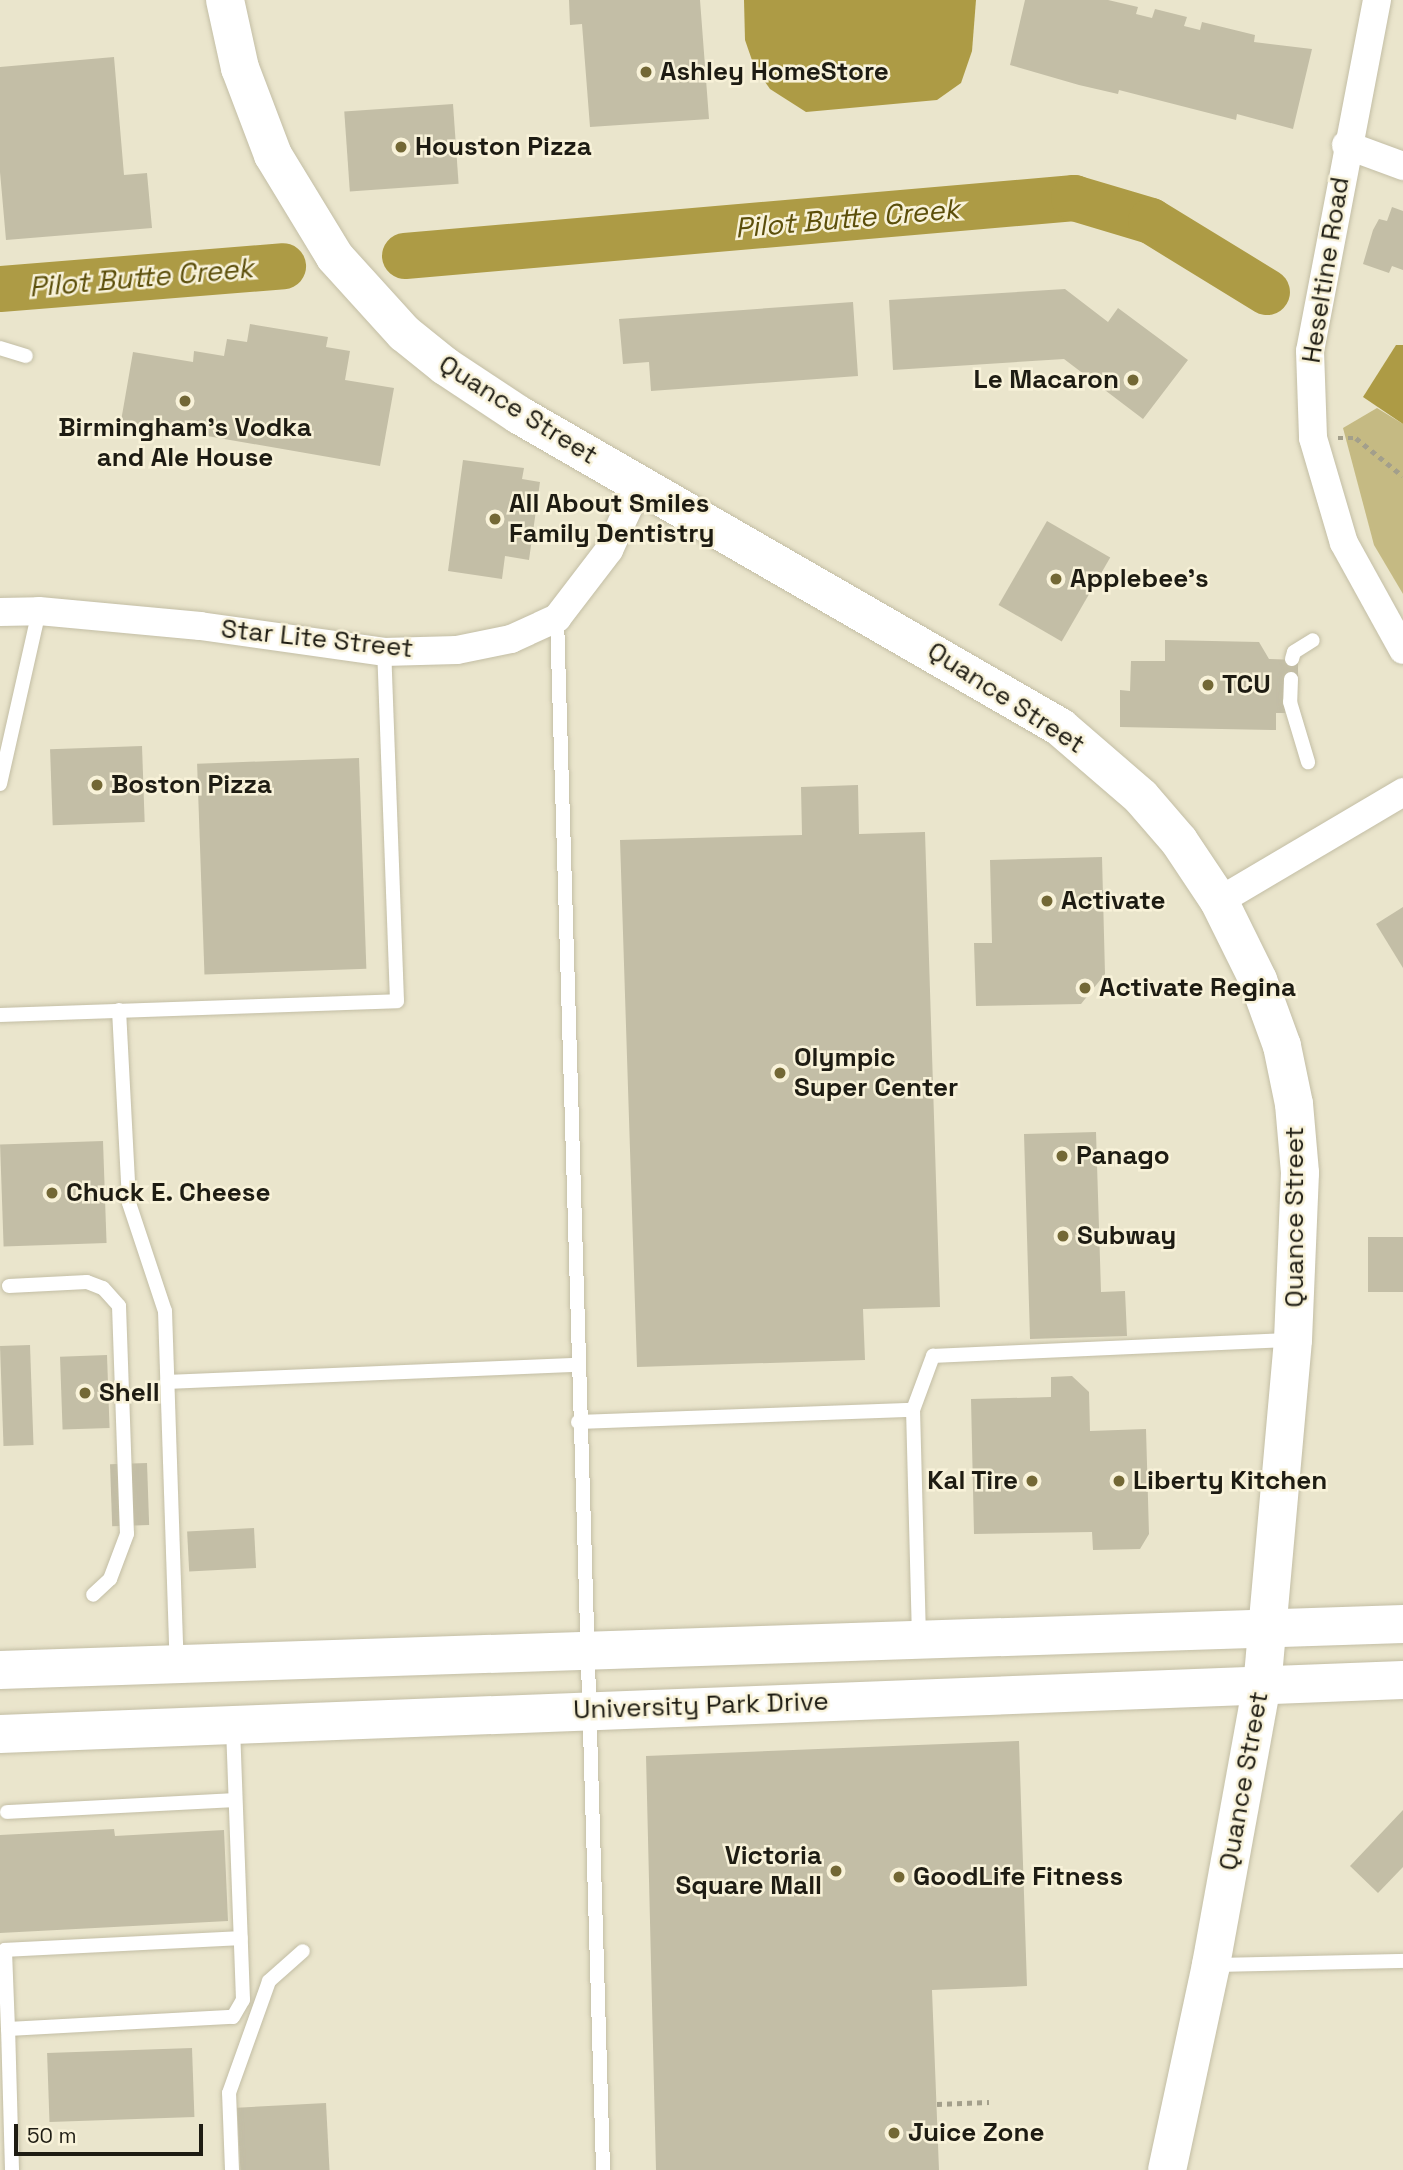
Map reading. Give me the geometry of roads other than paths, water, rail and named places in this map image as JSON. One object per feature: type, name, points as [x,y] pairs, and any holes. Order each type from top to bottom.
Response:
[{"type":"street","name":"Quance Street","points":[[225,0],[240,68],[273,155],[328,247],[367,295],[444,366],[639,485],[1060,727],[1141,797],[1220,901],[1258,979],[1282,1046],[1294,1104],[1300,1173],[1293,1340],[1262,1684],[1211,1965],[1167,2170]]},
{"type":"street","name":"Heseltine Road","points":[[1377,0],[1346,145],[1310,351],[1313,438],[1344,543],[1403,650]]},
{"type":"street","points":[[1346,145],[1403,166]]},
{"type":"street","name":"Star Lite Street","points":[[0,612],[39,611],[200,626],[384,652],[457,650],[511,639],[557,618],[609,550],[639,485]]},
{"type":"street","points":[[1220,901],[1403,792]]},
{"type":"street","points":[[0,1670],[587,1652],[919,1637],[1403,1624]]},
{"type":"street","name":"University Park Drive","points":[[0,1734],[1403,1679]]},
{"type":"lane","points":[[0,348],[26,356]]},
{"type":"lane","points":[[0,784],[39,611]]},
{"type":"lane","points":[[557,618],[576,1365],[603,2170]]},
{"type":"lane","points":[[1292,659],[1294,652],[1312,640]]},
{"type":"lane","points":[[0,1015],[397,1001],[384,652]]},
{"type":"lane","points":[[1291,679],[1290,702],[1308,762]]},
{"type":"lane","points":[[119,1010],[130,1203],[165,1311],[177,1666]]},
{"type":"lane","points":[[9,1286],[87,1282],[103,1287],[119,1306],[127,1534],[110,1579],[93,1595]]},
{"type":"lane","points":[[919,1637],[913,1410],[933,1356],[1293,1340]]},
{"type":"lane","points":[[167,1382],[576,1365]]},
{"type":"lane","points":[[579,1422],[913,1410]]},
{"type":"lane","points":[[8,2029],[233,2017],[243,2000],[233,1726]]},
{"type":"lane","points":[[7,1812],[234,1800]]},
{"type":"lane","points":[[12,2170],[5,1950],[241,1938]]},
{"type":"lane","points":[[232,2170],[229,2093],[269,1980],[303,1951]]},
{"type":"lane","points":[[1211,1965],[1403,1961]]},
{"type":"waterway","name":"Pilot Butte Creek","points":[[405,256],[1074,198],[1151,221],[1267,292]]},
{"type":"waterway","name":"Pilot Butte Creek","points":[[0,289],[283,266]]},
{"type":"place","name":"Ashley HomeStore","points":[[646,72]]},
{"type":"place","name":"Houston Pizza","points":[[401,147]]},
{"type":"place","name":"Le Macaron","points":[[1133,380]]},
{"type":"place","name":"Birmingham's Vodka and Ale House","points":[[185,401]]},
{"type":"place","name":"All About Smiles Family Dentistry","points":[[495,519]]},
{"type":"place","name":"Applebee's","points":[[1056,579]]},
{"type":"place","name":"TCU","points":[[1208,685]]},
{"type":"place","name":"Boston Pizza","points":[[97,785]]},
{"type":"place","name":"Activate","points":[[1047,901]]},
{"type":"place","name":"Activate Regina","points":[[1085,988]]},
{"type":"place","name":"Olympic Super Center","points":[[780,1073]]},
{"type":"place","name":"Panago","points":[[1062,1156]]},
{"type":"place","name":"Chuck E. Cheese","points":[[52,1193]]},
{"type":"place","name":"Subway","points":[[1063,1236]]},
{"type":"place","name":"Shell","points":[[85,1393]]},
{"type":"place","name":"Kal Tire","points":[[1032,1481]]},
{"type":"place","name":"Liberty Kitchen","points":[[1119,1481]]},
{"type":"place","name":"Victoria Square Mall","points":[[836,1871]]},
{"type":"place","name":"GoodLife Fitness","points":[[899,1877]]},
{"type":"place","name":"Juice Zone","points":[[894,2133]]}]
